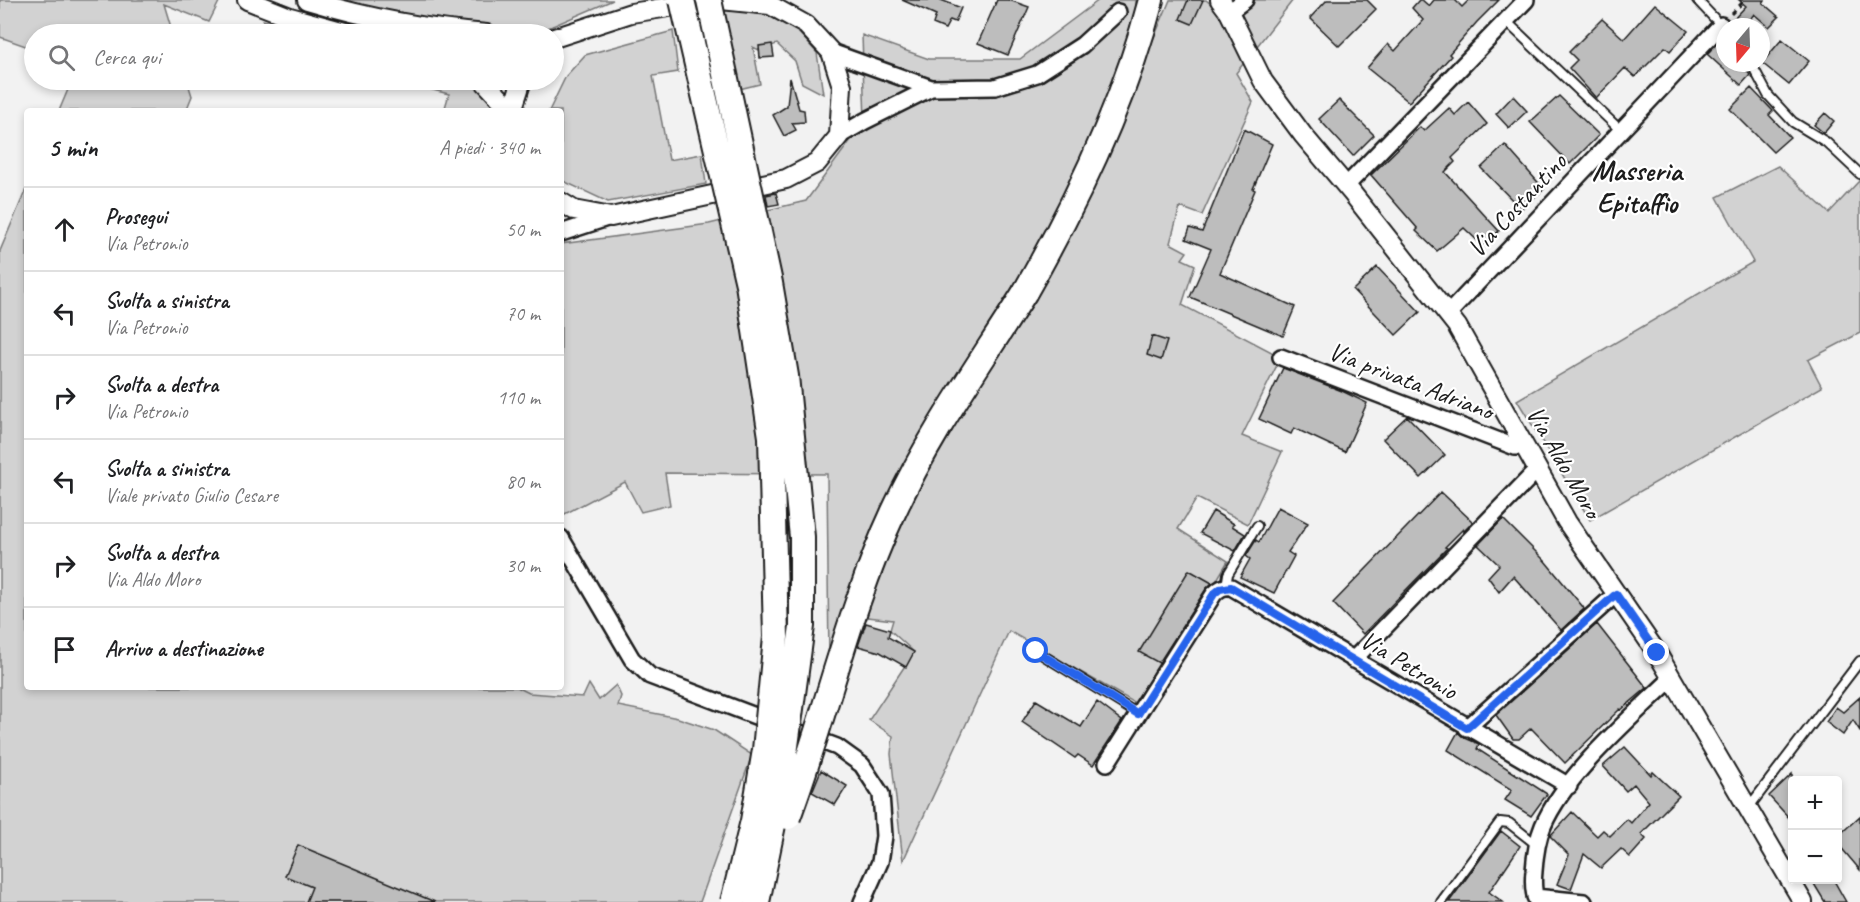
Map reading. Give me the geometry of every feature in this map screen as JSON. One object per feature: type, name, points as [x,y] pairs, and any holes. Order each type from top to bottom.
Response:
[{"type":"highway","points":[[682,0],[748,284],[771,437],[776,636],[764,759],[753,821],[733,902]]},
{"type":"highway","points":[[709,0],[772,295],[786,376],[802,537],[802,626],[780,791],[757,900]]},
{"type":"highway","points":[[757,900],[789,813],[856,605],[894,512],[945,415],[1025,292],[1051,246],[1093,162],[1134,60],[1151,0]]},
{"type":"street","points":[[247,0],[290,17],[316,24]]},
{"type":"street","points":[[308,0],[354,14],[401,24]]},
{"type":"street","points":[[564,35],[631,14],[714,0]]},
{"type":"street","points":[[721,0],[770,5],[806,25],[831,52],[842,86],[839,136]]},
{"type":"street","points":[[1225,6],[1245,0]]},
{"type":"street","points":[[1346,186],[1506,21],[1518,3]]},
{"type":"street","name":"Via Aldo Moro","points":[[1225,6],[1263,81],[1303,135],[1457,326],[1567,522],[1657,653],[1803,902]]},
{"type":"street","points":[[831,52],[931,88],[995,87],[1037,74],[1082,45],[1118,12]]},
{"type":"street","name":"Via Costantino","points":[[1448,314],[1716,28]]},
{"type":"street","points":[[564,231],[611,217],[786,179],[817,163],[839,136],[931,88]]},
{"type":"street","points":[[492,90],[509,108]]},
{"type":"street","points":[[513,108],[519,90]]},
{"type":"street","points":[[564,203],[574,210],[611,217]]},
{"type":"street","name":"Via privata Adriano","points":[[1281,357],[1515,447],[1524,447]]},
{"type":"street","points":[[1353,660],[1537,470]]},
{"type":"street","points":[[564,543],[632,659],[650,676],[837,747],[862,765],[881,794],[884,836],[880,862],[862,902]]},
{"type":"street","points":[[1107,762],[1214,594],[1226,586]]},
{"type":"street","name":"Via Petronio","points":[[1226,586],[1569,786]]},
{"type":"street","points":[[1467,728],[1616,594]]},
{"type":"street","points":[[1584,902],[1536,899],[1533,876],[1537,845],[1547,817],[1593,756],[1672,678]]},
{"type":"lane","points":[[1697,0],[1716,20]]},
{"type":"lane","points":[[1506,21],[1616,126]]},
{"type":"lane","points":[[1756,72],[1768,95],[1793,122],[1826,142],[1860,174]]},
{"type":"lane","points":[[1226,586],[1228,574],[1257,526]]},
{"type":"lane","points":[[1036,651],[1138,714]]},
{"type":"lane","points":[[1749,807],[1860,662]]},
{"type":"lane","points":[[1441,902],[1500,822],[1509,823],[1537,845]]},
{"type":"path","points":[[1726,18],[1745,0]]},
{"type":"shaded area","points":[[0,0],[213,0],[219,2],[209,22],[164,4],[170,24],[24,24],[24,45],[0,37]]},
{"type":"shaded area","points":[[336,0],[613,0],[557,24],[453,24],[391,16]]},
{"type":"shaded area","points":[[1099,0],[1136,0],[1134,37],[1153,40],[1170,0],[1206,0],[1218,10],[1246,0],[1293,0],[1236,73],[1253,102],[1202,215],[1180,207],[1170,243],[1187,252],[1182,259],[1195,265],[1182,305],[1281,357],[1242,436],[1282,452],[1248,524],[1197,498],[1178,529],[1228,561],[1142,707],[1009,631],[903,861],[891,754],[893,736],[869,720],[914,652],[890,630],[893,620],[868,617],[829,663],[827,474],[665,473],[670,505],[641,512],[625,482],[564,514],[564,244],[709,224],[806,201],[865,121],[862,35],[929,59],[1020,59]]},
{"type":"shaded area","points":[[719,8],[754,9],[792,25],[817,53],[823,94],[802,83],[795,61],[777,44],[759,50],[753,47],[760,84],[739,89]]},
{"type":"shaded area","points":[[263,20],[278,24],[262,24]]},
{"type":"shaded area","points":[[673,31],[678,72],[653,76],[669,160],[702,154],[706,184],[608,202],[564,181],[564,108],[550,108],[559,90],[564,90],[566,76],[585,55]]},
{"type":"shaded area","points":[[68,90],[190,90],[192,96],[187,108],[60,108]]},
{"type":"shaded area","points":[[433,90],[479,90],[497,108],[445,108],[449,94]]},
{"type":"shaded area","points":[[1778,166],[1829,213],[1860,180],[1860,333],[1808,360],[1822,387],[1590,520],[1517,400],[1753,262],[1717,197]]},
{"type":"shaded area","points":[[24,194],[24,690],[523,690],[529,693],[583,697],[589,684],[599,700],[616,685],[621,696],[618,706],[678,718],[714,730],[752,755],[700,902],[0,902],[0,251]]},
{"type":"building","points":[[902,0],[941,0],[961,8],[955,22],[950,20],[945,29],[933,24],[936,15]]},
{"type":"building","points":[[997,0],[1009,0],[1029,7],[1008,55],[978,43]]},
{"type":"building","points":[[1188,0],[1203,0],[1192,24],[1180,19]]},
{"type":"building","points":[[1327,0],[1367,0],[1376,9],[1339,46],[1310,18]]},
{"type":"building","points":[[1419,0],[1429,6],[1434,0],[1455,0],[1462,7],[1469,0],[1499,0],[1477,22],[1449,54],[1451,56],[1409,102],[1367,68],[1388,44],[1395,51],[1423,20],[1412,8]]},
{"type":"building","points":[[1739,0],[1765,0],[1763,3],[1779,17],[1770,26],[1770,18],[1759,18],[1754,14],[1751,18],[1735,18],[1746,6]]},
{"type":"building","points":[[1655,4],[1688,31],[1670,51],[1665,47],[1635,77],[1625,68],[1596,98],[1569,68],[1577,60],[1569,52],[1602,19],[1624,39]]},
{"type":"building","points":[[1782,39],[1809,61],[1789,85],[1770,70],[1770,53]]},
{"type":"building","points":[[772,44],[774,57],[760,58],[759,46]]},
{"type":"building","points":[[1716,44],[1716,62],[1707,54]]},
{"type":"building","points":[[1727,72],[1748,72],[1750,75],[1741,85]]},
{"type":"building","points":[[790,78],[799,109],[804,110],[805,122],[792,123],[796,130],[784,136],[773,115],[787,106]]},
{"type":"building","points":[[1751,88],[1773,111],[1769,115],[1790,137],[1773,152],[1730,109]]},
{"type":"building","points":[[1513,96],[1527,111],[1509,128],[1496,114]]},
{"type":"building","points":[[1559,96],[1599,135],[1570,164],[1530,122]]},
{"type":"building","points":[[1339,100],[1374,135],[1353,156],[1319,119]]},
{"type":"building","points":[[1468,102],[1487,124],[1452,158],[1455,162],[1445,172],[1499,231],[1482,245],[1464,228],[1437,251],[1416,231],[1418,229],[1371,175],[1420,127],[1424,131],[1449,108],[1455,115]]},
{"type":"building","points":[[1825,113],[1834,121],[1824,133],[1814,125]]},
{"type":"building","points":[[1244,129],[1272,144],[1220,273],[1295,307],[1283,336],[1190,297],[1211,249],[1186,239],[1190,228],[1202,232]]},
{"type":"building","points":[[1505,145],[1544,189],[1521,209],[1481,168]]},
{"type":"building","points":[[776,193],[779,204],[768,206],[766,195]]},
{"type":"building","points":[[1377,267],[1420,312],[1396,335],[1353,290]]},
{"type":"building","points":[[1152,336],[1167,341],[1161,360],[1147,355]]},
{"type":"building","points":[[1283,368],[1367,403],[1345,452],[1294,428],[1291,434],[1259,419]]},
{"type":"building","points":[[1407,416],[1445,455],[1421,478],[1383,439]]},
{"type":"building","points":[[1441,492],[1473,522],[1445,547],[1447,548],[1363,634],[1333,603]]},
{"type":"building","points":[[1278,507],[1308,523],[1288,552],[1294,556],[1274,593],[1240,577],[1250,559],[1246,556],[1256,540],[1259,542]]},
{"type":"building","points":[[1213,511],[1245,534],[1235,551],[1200,533]]},
{"type":"building","points":[[1503,519],[1545,561],[1583,607],[1584,609],[1561,630],[1513,576],[1499,592],[1488,577],[1499,565],[1478,545]]},
{"type":"building","points":[[1189,570],[1212,583],[1159,663],[1139,652]]},
{"type":"building","points":[[866,623],[890,630],[888,637],[914,652],[906,667],[880,652],[858,646]]},
{"type":"building","points":[[1597,624],[1647,688],[1620,709],[1565,763],[1531,728],[1519,739],[1513,739],[1496,715]]},
{"type":"building","points":[[1860,697],[1860,731],[1853,720],[1843,735],[1826,722],[1836,707],[1843,712]]},
{"type":"building","points":[[1036,700],[1081,727],[1097,702],[1122,721],[1093,765],[1078,755],[1075,758],[1022,722]]},
{"type":"building","points":[[1458,732],[1463,737],[1479,744],[1477,749],[1547,794],[1531,816],[1505,800],[1512,790],[1448,750]]},
{"type":"building","points":[[1625,747],[1651,775],[1653,772],[1679,796],[1641,834],[1646,839],[1630,857],[1621,849],[1601,868],[1584,854],[1571,889],[1557,884],[1569,855],[1550,836],[1572,812],[1597,836],[1603,830],[1610,836],[1627,819],[1631,823],[1649,802],[1634,784],[1626,791],[1603,766]]},
{"type":"building","points":[[821,770],[847,786],[835,805],[812,792]]},
{"type":"building","points":[[1788,778],[1788,817],[1769,796]]},
{"type":"building","points":[[1860,816],[1860,870],[1842,849],[1842,832]]},
{"type":"building","points":[[1501,831],[1520,846],[1489,892],[1503,902],[1449,902]]},
{"type":"building","points":[[298,845],[435,902],[306,902],[312,887],[285,876]]},
{"type":"building","points":[[1814,884],[1836,884],[1846,902],[1825,902]]},
{"type":"district","name":"Masseria Epitaffio","points":[[1637,186]]},
{"type":"route","points":[[1036,651],[1138,714],[1214,594],[1226,586],[1467,728],[1616,594],[1657,653]]}]
